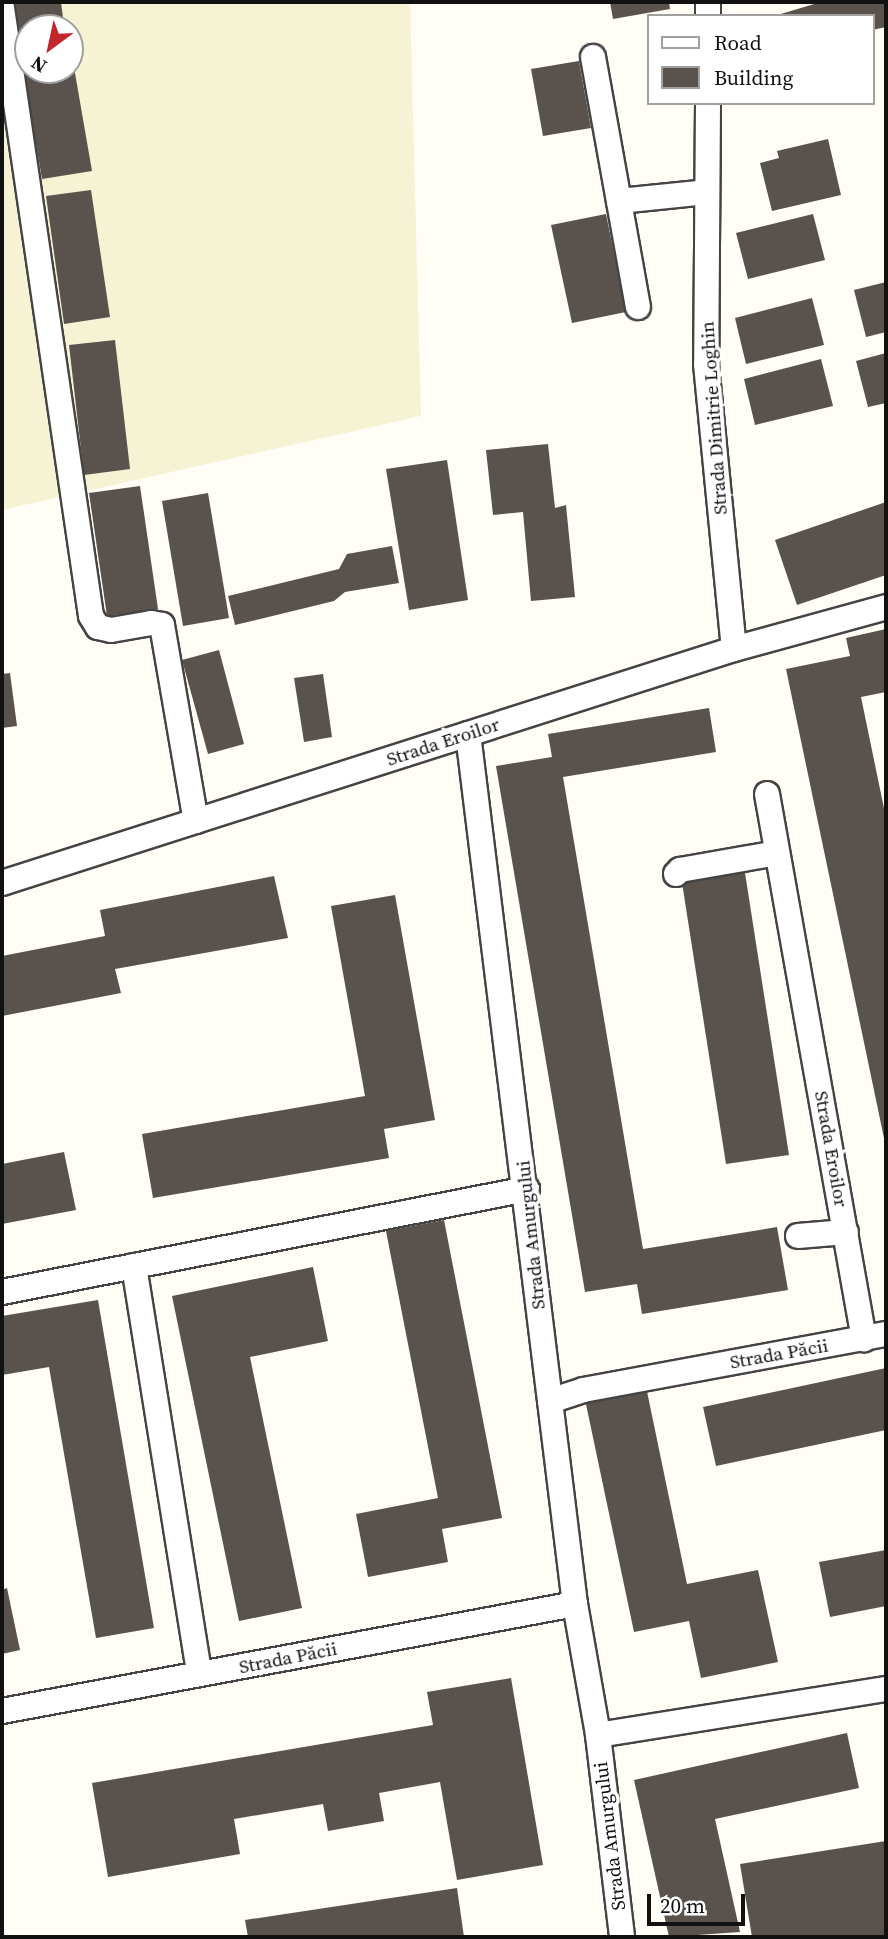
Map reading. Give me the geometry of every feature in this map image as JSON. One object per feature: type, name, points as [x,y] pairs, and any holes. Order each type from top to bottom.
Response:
[{"type":"street","points":[[2,8],[91,616],[98,627],[111,630],[151,623],[162,625],[168,638],[196,821]]},
{"type":"street","points":[[593,57],[638,307]]},
{"type":"street","name":"Strada Dimitrie Loghin","points":[[708,105],[706,364],[734,649]]},
{"type":"street","points":[[619,201],[707,192]]},
{"type":"street","name":"Strada Eroilor","points":[[2,883],[734,649],[886,607]]},
{"type":"street","name":"Strada Amurgului","points":[[468,734],[527,1189],[575,1604],[598,1735],[622,1937]]},
{"type":"street","name":"Strada Eroilor","points":[[767,794],[846,1232],[875,1336]]},
{"type":"street","points":[[676,874],[680,870],[777,853]]},
{"type":"street","points":[[2,1292],[527,1189]]},
{"type":"street","points":[[798,1236],[846,1232]]},
{"type":"street","points":[[134,1266],[200,1674]]},
{"type":"street","name":"Strada Păcii","points":[[550,1401],[583,1390],[875,1336]]},
{"type":"street","name":"Strada Păcii","points":[[2,1711],[575,1604]]},
{"type":"street","name":"Strada Amurgului","points":[[598,1735],[886,1689]]},
{"type":"shaded area","points":[[2,2],[410,2],[421,416],[2,510]]},
{"type":"building","points":[[15,2],[61,2],[62,14],[17,14]]},
{"type":"building","points":[[610,2],[669,2],[670,9],[613,19]]},
{"type":"building","points":[[821,2],[886,2],[886,27],[874,30],[874,14],[781,14]]},
{"type":"building","points":[[579,61],[591,128],[543,136],[531,69]]},
{"type":"building","points":[[26,84],[77,84],[92,171],[42,179]]},
{"type":"building","points":[[828,139],[841,195],[772,211],[760,163],[779,158],[777,151]]},
{"type":"building","points":[[91,190],[110,317],[64,324],[46,196]]},
{"type":"building","points":[[606,214],[626,312],[572,323],[551,225]]},
{"type":"building","points":[[813,214],[825,260],[748,279],[736,233]]},
{"type":"building","points":[[886,282],[886,332],[866,337],[854,290]]},
{"type":"building","points":[[812,298],[824,345],[746,364],[735,318]]},
{"type":"building","points":[[115,340],[130,469],[84,475],[69,345]]},
{"type":"building","points":[[886,353],[886,403],[868,407],[856,361]]},
{"type":"building","points":[[821,359],[833,406],[755,425],[744,379]]},
{"type":"building","points":[[548,444],[555,508],[566,505],[575,597],[531,601],[523,512],[493,515],[486,450]]},
{"type":"building","points":[[447,460],[468,600],[409,610],[386,469]]},
{"type":"building","points":[[140,486],[158,609],[107,616],[89,493]]},
{"type":"building","points":[[208,493],[229,618],[183,626],[162,501]]},
{"type":"building","points":[[886,502],[886,575],[797,605],[775,540]]},
{"type":"building","points":[[392,546],[399,583],[345,592],[334,601],[235,625],[228,596],[339,569],[347,554]]},
{"type":"building","points":[[886,629],[886,692],[861,697],[886,818],[885,1143],[786,669],[850,656],[846,638]]},
{"type":"building","points":[[219,650],[244,744],[208,754],[182,660]]},
{"type":"building","points":[[10,673],[17,726],[2,728],[2,674]]},
{"type":"building","points":[[323,674],[332,737],[304,742],[294,678]]},
{"type":"building","points":[[709,708],[716,752],[563,777],[643,1249],[777,1227],[788,1290],[642,1314],[637,1284],[585,1292],[496,766],[552,757],[548,734]]},
{"type":"building","points":[[743,860],[789,1155],[726,1164],[680,870]]},
{"type":"building","points":[[274,876],[288,938],[115,969],[121,993],[2,1016],[2,956],[105,936],[100,910]]},
{"type":"building","points":[[395,895],[435,1120],[384,1129],[389,1158],[153,1198],[142,1134],[365,1096],[331,906]]},
{"type":"building","points":[[64,1152],[76,1210],[2,1224],[2,1164]]},
{"type":"building","points":[[444,1220],[502,1518],[442,1529],[448,1562],[368,1577],[356,1514],[438,1498],[386,1231]]},
{"type":"building","points":[[313,1267],[328,1341],[250,1357],[302,1608],[239,1621],[172,1296]]},
{"type":"building","points":[[98,1300],[154,1628],[96,1638],[49,1367],[2,1375],[2,1316]]},
{"type":"building","points":[[886,1368],[886,1430],[716,1466],[703,1407]]},
{"type":"building","points":[[644,1377],[687,1584],[758,1570],[778,1662],[701,1678],[689,1621],[634,1632],[583,1390]]},
{"type":"building","points":[[886,1550],[886,1606],[830,1617],[819,1562]]},
{"type":"building","points":[[7,1588],[20,1650],[2,1654],[2,1590]]},
{"type":"building","points":[[511,1678],[543,1865],[457,1880],[440,1782],[379,1793],[384,1821],[328,1831],[323,1804],[234,1819],[240,1854],[108,1877],[92,1783],[433,1725],[427,1692]]},
{"type":"building","points":[[847,1733],[859,1788],[715,1819],[740,1932],[669,1937],[634,1780]]},
{"type":"building","points":[[886,1841],[886,1937],[752,1937],[740,1864]]},
{"type":"building","points":[[457,1888],[464,1937],[248,1937],[245,1920]]}]
